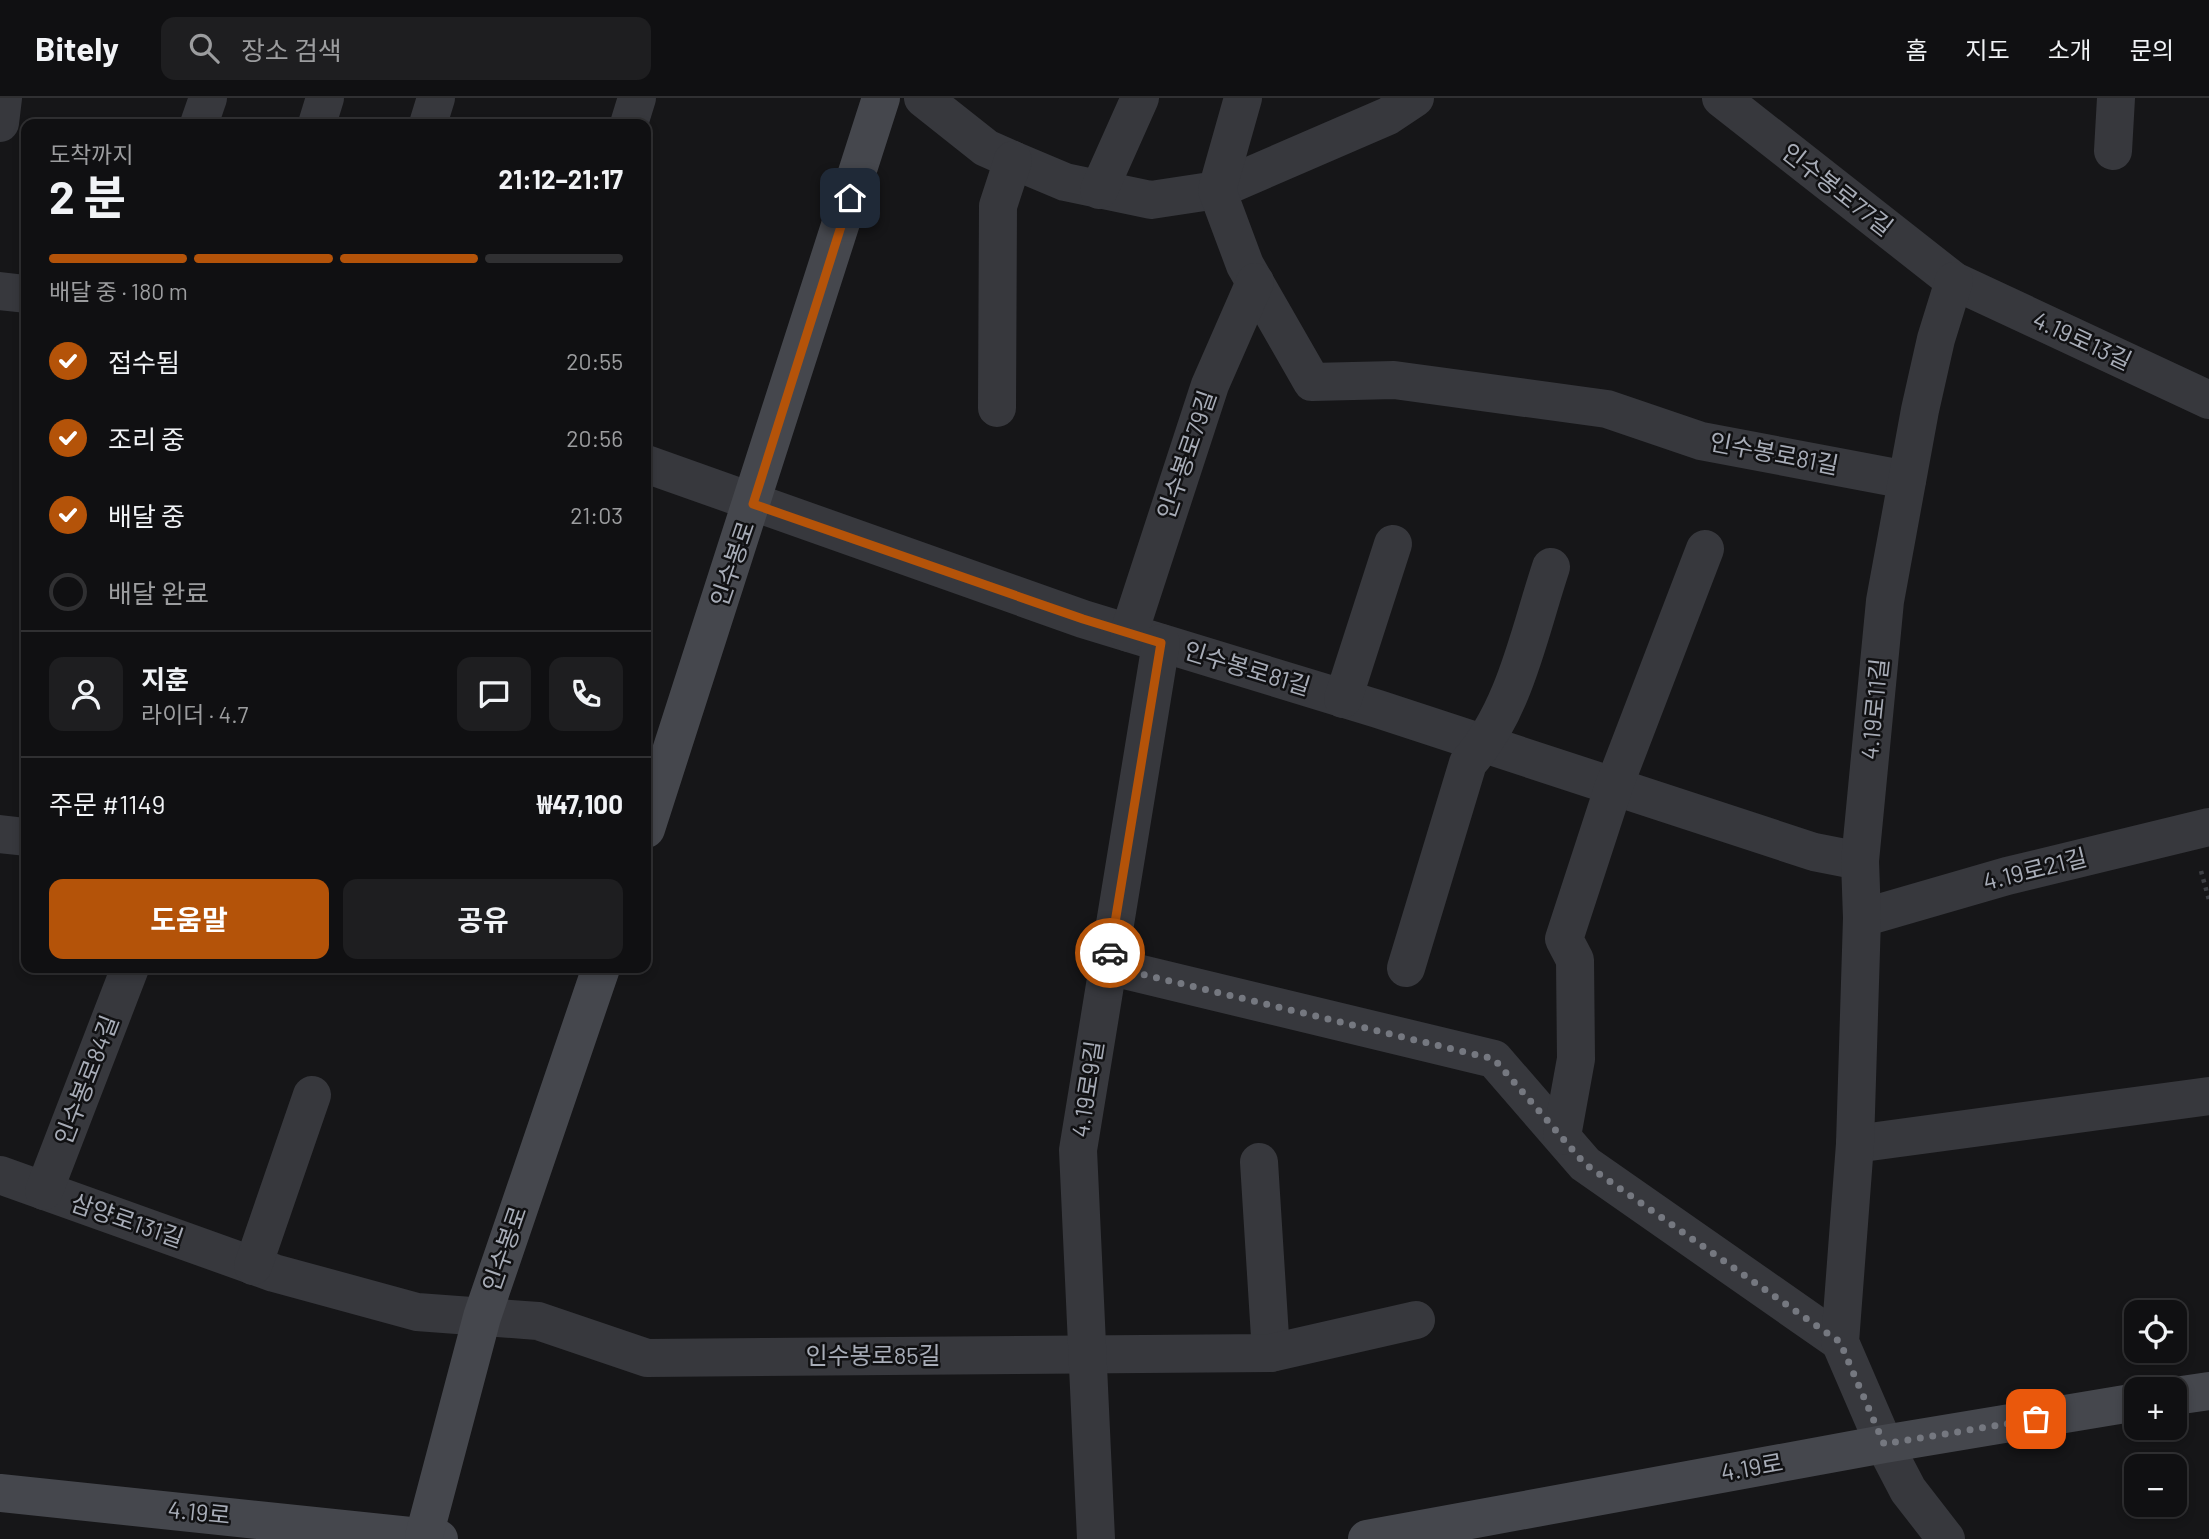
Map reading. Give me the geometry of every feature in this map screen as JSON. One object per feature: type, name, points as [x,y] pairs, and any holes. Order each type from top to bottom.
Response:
[{"type":"main road","name":"인수봉로","points":[[651,814],[753,504],[881,98]]},
{"type":"main road","name":"인수봉로","points":[[431,1537],[482,1317],[599,973]]},
{"type":"main road","points":[[2187,1394],[2209,1391]]},
{"type":"main road","name":"4.19로","points":[[1391,1537],[1884,1444],[2124,1404]]},
{"type":"main road","name":"4.19로","points":[[0,1493],[431,1537]]},
{"type":"street","points":[[0,123],[3,98]]},
{"type":"street","points":[[201,119],[208,98]]},
{"type":"street","points":[[319,119],[326,98]]},
{"type":"street","points":[[430,119],[436,98]]},
{"type":"street","points":[[631,119],[637,98]]},
{"type":"street","points":[[923,98],[986,148],[1065,182],[1151,200],[1217,190],[1388,116],[1416,98]]},
{"type":"street","points":[[1100,190],[1140,98]]},
{"type":"street","points":[[1243,98],[1217,190],[1255,282]]},
{"type":"street","points":[[2113,151],[2116,98]]},
{"type":"street","name":"인수봉로77길","points":[[1744,105],[1954,281]]},
{"type":"street","points":[[997,408],[998,206],[1013,160]]},
{"type":"street","name":"4.19로13길","points":[[1954,281],[2209,400]]},
{"type":"street","name":"4.19로11길","points":[[1946,1539],[1908,1490],[1884,1444],[1840,1342],[1855,1144],[1862,918],[1860,861],[1885,601],[1933,351],[1954,281]]},
{"type":"street","name":"인수봉로81길","points":[[1255,282],[1312,382],[1394,380],[1607,409],[1701,441],[1907,480]]},
{"type":"street","name":"인수봉로79길","points":[[1145,638],[1210,385],[1255,282]]},
{"type":"street","points":[[0,290],[21,293]]},
{"type":"street","name":"인수봉로81길","points":[[651,466],[753,504],[1145,638],[1485,744],[1814,852],[1860,861]]},
{"type":"street","name":"인수봉로81길","points":[[1343,699],[1393,544]]},
{"type":"street","points":[[1562,1136],[1576,1059],[1575,960],[1564,939],[1614,786],[1705,549]]},
{"type":"street","points":[[1406,968],[1468,763],[1485,744],[1502,716],[1551,566]]},
{"type":"street","name":"4.19로9길","points":[[1096,1539],[1078,1150],[1108,966],[1145,638]]},
{"type":"street","name":"4.19로21길","points":[[1862,918],[2007,876],[2209,827]]},
{"type":"street","points":[[0,834],[21,836]]},
{"type":"street","points":[[1108,966],[1494,1059],[1585,1164],[1840,1342]]},
{"type":"street","name":"인수봉로84길","points":[[44,1191],[128,973]]},
{"type":"street","points":[[253,1266],[312,1096]]},
{"type":"street","points":[[1855,1144],[2209,1096]]},
{"type":"street","points":[[1259,1162],[1271,1353]]},
{"type":"street","name":"삼양로131길","points":[[0,1175],[253,1266],[417,1312],[482,1317]]},
{"type":"street","name":"인수봉로85길","points":[[482,1317],[538,1321],[647,1358],[1271,1353],[1416,1320]]},
{"type":"way so far","points":[[1110,953],[1108,966],[1494,1059],[1585,1164],[1840,1342],[1884,1444],[2036,1419]]},
{"type":"route","points":[[850,198],[753,504],[1083,619],[1161,643],[1110,953]]}]
